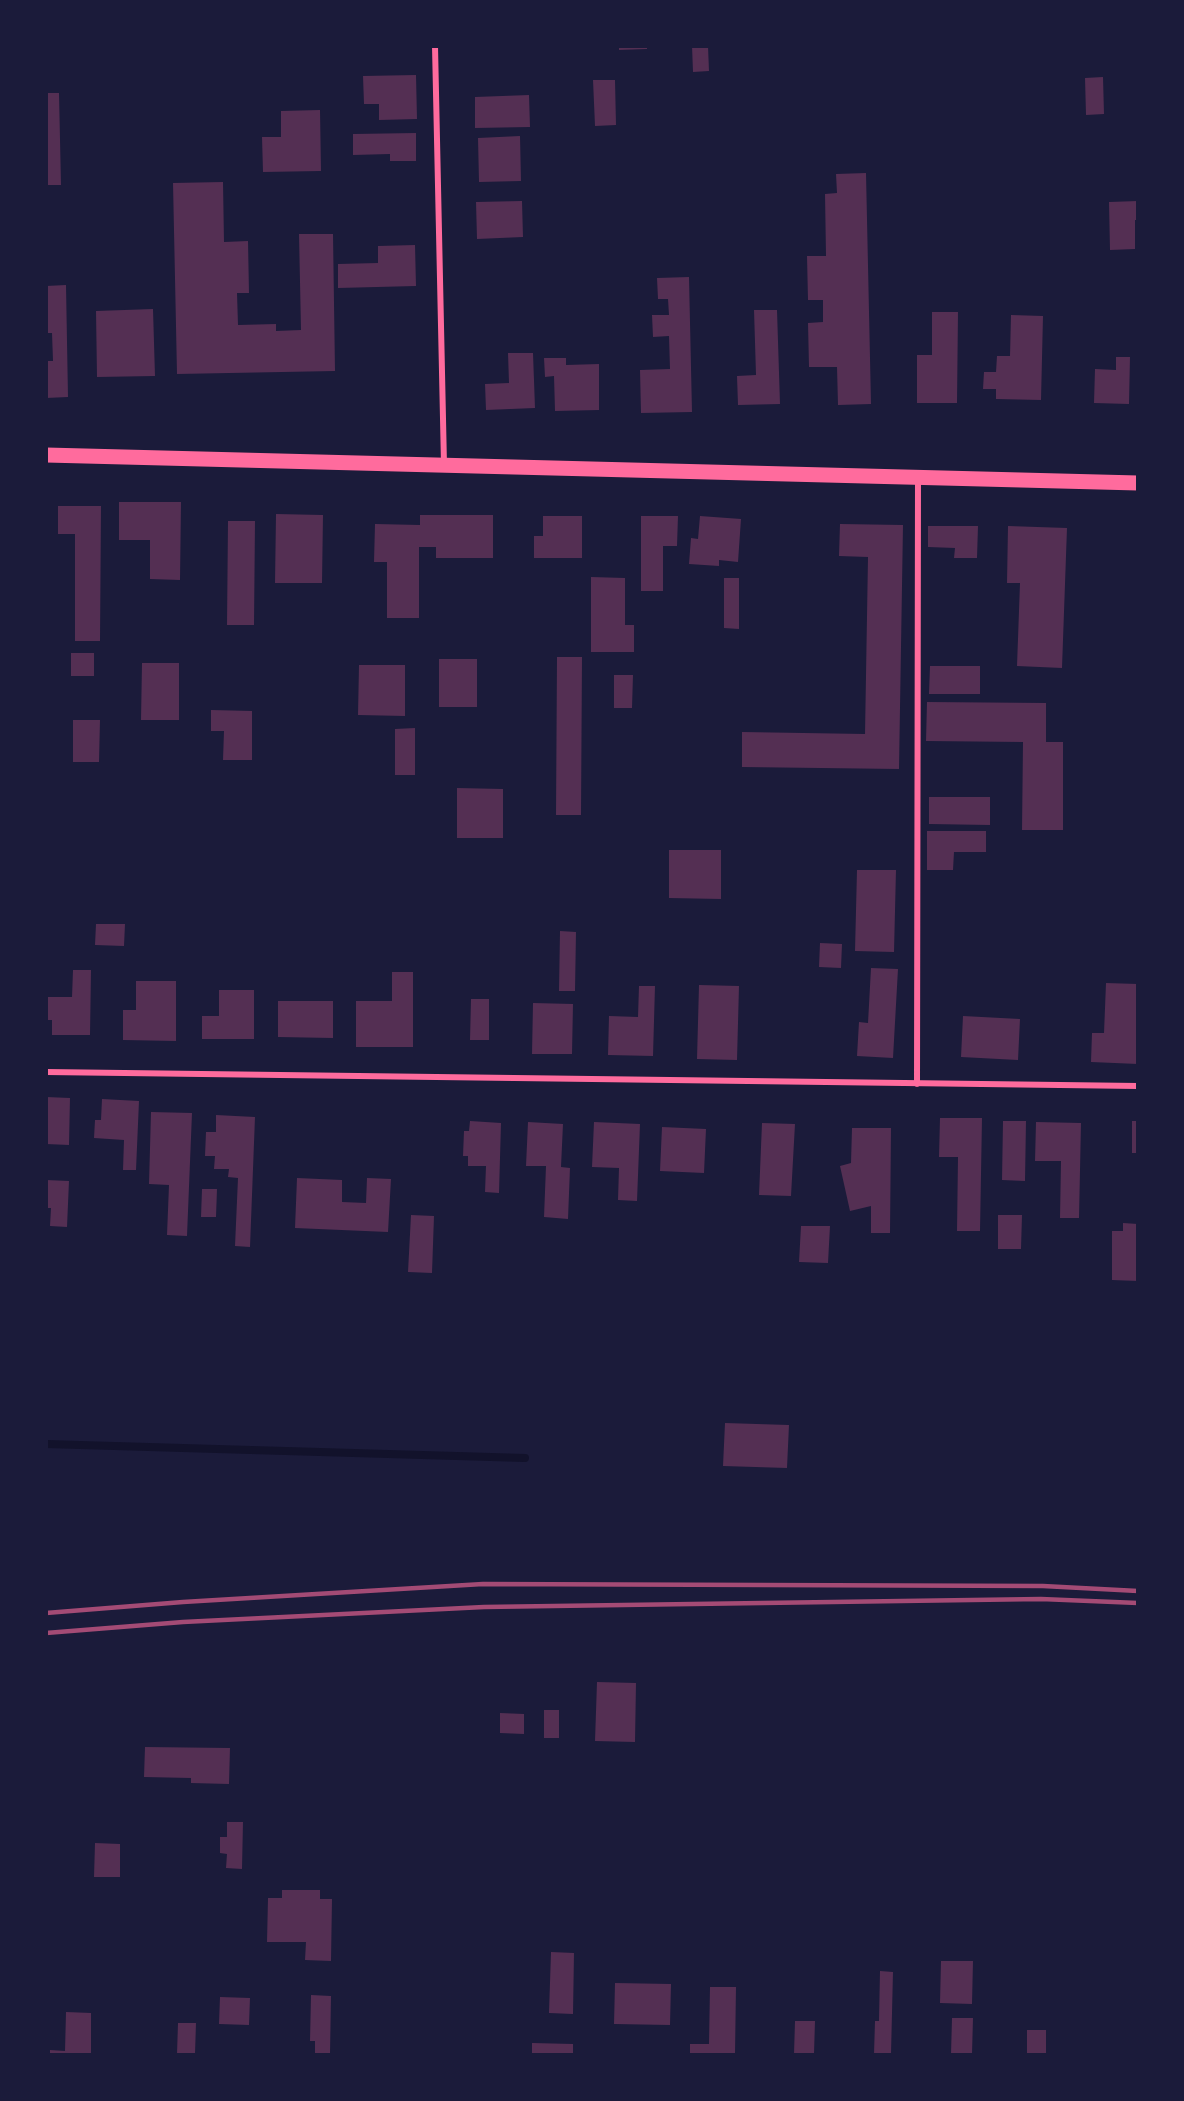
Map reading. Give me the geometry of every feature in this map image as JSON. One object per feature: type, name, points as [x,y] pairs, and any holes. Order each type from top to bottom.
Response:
[{"type":"main road","points":[[46,455],[1137,483]]},
{"type":"street","points":[[435,46],[444,465]]},
{"type":"street","points":[[917,1084],[918,476]]},
{"type":"street","points":[[46,1072],[1137,1086]]},
{"type":"building","points":[[619,46],[647,46],[647,49],[619,50]]},
{"type":"building","points":[[692,46],[708,46],[709,71],[693,72]]},
{"type":"building","points":[[416,75],[417,119],[379,120],[379,104],[364,104],[363,76]]},
{"type":"building","points":[[1103,77],[1104,114],[1086,115],[1085,78]]},
{"type":"building","points":[[593,80],[615,80],[616,125],[595,126]]},
{"type":"building","points":[[46,93],[59,93],[61,185],[46,185]]},
{"type":"building","points":[[529,95],[530,127],[475,128],[475,97]]},
{"type":"building","points":[[320,110],[321,171],[263,172],[262,137],[281,137],[281,111]]},
{"type":"building","points":[[416,133],[416,161],[390,161],[390,154],[353,155],[353,134]]},
{"type":"building","points":[[520,136],[521,181],[479,182],[478,138]]},
{"type":"building","points":[[866,173],[871,404],[838,405],[837,367],[809,367],[808,323],[823,322],[823,300],[808,300],[807,256],[826,256],[825,194],[837,193],[836,174]]},
{"type":"building","points":[[223,182],[224,242],[248,241],[249,293],[237,293],[238,325],[276,324],[276,331],[301,330],[299,234],[333,234],[335,371],[177,374],[173,183]]},
{"type":"building","points":[[522,201],[523,237],[477,239],[476,202]]},
{"type":"building","points":[[1138,201],[1138,220],[1135,220],[1135,249],[1110,250],[1109,202]]},
{"type":"building","points":[[415,245],[416,286],[338,288],[338,264],[378,263],[378,246]]},
{"type":"building","points":[[689,277],[692,412],[641,413],[640,370],[670,369],[669,336],[653,337],[652,315],[669,315],[668,299],[658,299],[657,278]]},
{"type":"building","points":[[66,285],[68,397],[46,398],[46,361],[53,361],[52,333],[46,333],[46,286]]},
{"type":"building","points":[[153,309],[155,376],[97,377],[96,311]]},
{"type":"building","points":[[754,310],[777,310],[780,404],[738,405],[737,376],[756,375]]},
{"type":"building","points":[[932,312],[958,312],[957,403],[917,403],[917,355],[932,355]]},
{"type":"building","points":[[1011,315],[1043,316],[1041,400],[996,399],[996,389],[983,389],[984,372],[996,372],[997,356],[1010,356]]},
{"type":"building","points":[[508,353],[533,353],[535,408],[486,410],[485,384],[509,383]]},
{"type":"building","points":[[1116,357],[1130,357],[1129,404],[1094,403],[1095,369],[1116,370]]},
{"type":"building","points":[[544,358],[566,358],[566,365],[599,364],[599,410],[555,411],[554,376],[545,377]]},
{"type":"building","points":[[119,502],[181,502],[180,580],[150,579],[150,540],[119,540]]},
{"type":"building","points":[[58,506],[101,506],[100,641],[75,641],[75,534],[58,534]]},
{"type":"building","points":[[276,514],[323,515],[322,583],[275,583]]},
{"type":"building","points":[[420,515],[493,515],[493,558],[436,558],[436,547],[419,547],[419,618],[387,618],[387,562],[374,562],[375,524],[420,525]]},
{"type":"building","points":[[543,516],[582,516],[582,558],[534,558],[534,536],[543,536]]},
{"type":"building","points":[[641,516],[678,516],[677,546],[663,546],[663,591],[641,591]]},
{"type":"building","points":[[700,516],[741,519],[738,562],[719,560],[719,566],[689,564],[691,538],[698,539]]},
{"type":"building","points":[[228,521],[255,521],[254,625],[227,625]]},
{"type":"building","points":[[840,524],[903,525],[899,769],[742,767],[742,732],[865,734],[868,557],[839,556]]},
{"type":"building","points":[[928,526],[978,526],[977,558],[954,558],[955,548],[928,547]]},
{"type":"building","points":[[1008,526],[1067,528],[1062,668],[1017,666],[1020,583],[1007,583]]},
{"type":"building","points":[[591,577],[625,578],[625,625],[634,625],[634,652],[591,652]]},
{"type":"building","points":[[724,578],[739,578],[739,629],[724,628]]},
{"type":"building","points":[[71,653],[94,653],[94,676],[71,676]]},
{"type":"building","points":[[557,657],[582,657],[581,815],[556,815]]},
{"type":"building","points":[[439,659],[477,659],[477,707],[439,707]]},
{"type":"building","points":[[142,663],[179,663],[179,720],[141,720]]},
{"type":"building","points":[[359,665],[405,665],[405,716],[358,715]]},
{"type":"building","points":[[930,666],[980,666],[980,694],[929,694]]},
{"type":"building","points":[[614,675],[633,675],[632,708],[614,708]]},
{"type":"building","points":[[927,702],[1046,703],[1046,742],[1063,742],[1063,830],[1022,830],[1023,742],[926,741]]},
{"type":"building","points":[[211,710],[252,711],[252,760],[223,760],[224,731],[211,731]]},
{"type":"building","points":[[73,720],[100,720],[99,762],[73,762]]},
{"type":"building","points":[[415,728],[415,775],[395,775],[395,729]]},
{"type":"building","points":[[457,788],[503,789],[503,838],[457,838]]},
{"type":"building","points":[[929,797],[990,797],[990,825],[929,824]]},
{"type":"building","points":[[927,831],[986,831],[986,852],[954,852],[953,870],[927,870]]},
{"type":"building","points":[[669,850],[721,850],[721,899],[669,898]]},
{"type":"building","points":[[857,870],[896,870],[894,952],[855,951]]},
{"type":"building","points":[[96,924],[125,924],[124,946],[95,945]]},
{"type":"building","points":[[560,931],[576,932],[575,991],[559,991]]},
{"type":"building","points":[[820,943],[842,944],[841,968],[819,967]]},
{"type":"building","points":[[871,968],[898,969],[893,1058],[857,1056],[859,1022],[868,1023]]},
{"type":"building","points":[[73,970],[91,970],[90,1035],[52,1035],[52,1020],[46,1020],[46,997],[72,997]]},
{"type":"building","points":[[392,972],[413,972],[413,1047],[356,1047],[356,1001],[392,1001]]},
{"type":"building","points":[[136,981],[176,981],[176,1041],[123,1040],[123,1010],[136,1010]]},
{"type":"building","points":[[1106,983],[1138,984],[1138,1064],[1091,1062],[1092,1033],[1104,1033]]},
{"type":"building","points":[[699,985],[739,986],[737,1060],[697,1059]]},
{"type":"building","points":[[639,986],[655,986],[653,1056],[608,1055],[609,1016],[638,1017]]},
{"type":"building","points":[[219,990],[254,990],[254,1039],[202,1039],[202,1016],[219,1016]]},
{"type":"building","points":[[471,999],[489,999],[489,1040],[470,1040]]},
{"type":"building","points":[[278,1001],[333,1001],[333,1038],[278,1037]]},
{"type":"building","points":[[533,1003],[573,1004],[572,1054],[532,1054]]},
{"type":"building","points":[[963,1016],[1020,1019],[1018,1060],[961,1057]]},
{"type":"building","points":[[46,1097],[70,1098],[69,1145],[46,1144]]},
{"type":"building","points":[[102,1099],[139,1101],[136,1170],[123,1170],[124,1140],[94,1138],[95,1120],[101,1120]]},
{"type":"building","points":[[151,1112],[192,1113],[187,1236],[167,1235],[169,1185],[149,1184]]},
{"type":"building","points":[[216,1115],[255,1117],[250,1247],[235,1246],[238,1178],[228,1177],[229,1169],[214,1169],[215,1156],[205,1156],[206,1132],[216,1132]]},
{"type":"building","points":[[940,1118],[982,1118],[980,1231],[957,1231],[958,1157],[939,1157]]},
{"type":"building","points":[[470,1121],[501,1123],[499,1193],[485,1192],[486,1166],[468,1166],[468,1156],[463,1156],[464,1131],[469,1131]]},
{"type":"building","points":[[1003,1121],[1026,1121],[1025,1181],[1002,1180]]},
{"type":"building","points":[[1132,1121],[1138,1121],[1138,1153],[1132,1153]]},
{"type":"building","points":[[528,1122],[563,1124],[561,1167],[570,1168],[568,1219],[544,1217],[546,1166],[526,1166]]},
{"type":"building","points":[[594,1122],[640,1124],[637,1201],[618,1200],[619,1168],[592,1167]]},
{"type":"building","points":[[1036,1122],[1081,1123],[1079,1218],[1060,1218],[1061,1161],[1035,1161]]},
{"type":"building","points":[[762,1123],[795,1124],[791,1196],[759,1195]]},
{"type":"building","points":[[662,1127],[706,1129],[704,1173],[660,1171]]},
{"type":"building","points":[[852,1128],[891,1128],[890,1233],[871,1233],[871,1206],[850,1211],[840,1166],[851,1163]]},
{"type":"building","points":[[297,1178],[342,1180],[342,1202],[366,1203],[367,1178],[391,1179],[388,1232],[295,1228]]},
{"type":"building","points":[[46,1180],[69,1181],[67,1227],[50,1226],[51,1208],[46,1208]]},
{"type":"building","points":[[202,1189],[217,1189],[216,1217],[201,1217]]},
{"type":"building","points":[[411,1215],[434,1216],[432,1273],[408,1272]]},
{"type":"building","points":[[998,1215],[1022,1215],[1021,1249],[998,1249]]},
{"type":"building","points":[[1123,1223],[1138,1224],[1138,1281],[1112,1280],[1112,1231],[1123,1231]]},
{"type":"building","points":[[801,1226],[830,1226],[828,1263],[799,1262]]},
{"type":"building","points":[[725,1423],[789,1425],[787,1468],[723,1466]]},
{"type":"building","points":[[597,1682],[636,1683],[635,1742],[595,1741]]},
{"type":"building","points":[[544,1710],[559,1710],[559,1738],[544,1738]]},
{"type":"building","points":[[500,1713],[524,1714],[524,1734],[500,1733]]},
{"type":"building","points":[[145,1747],[230,1748],[229,1784],[191,1783],[191,1778],[144,1777]]},
{"type":"building","points":[[227,1822],[243,1822],[242,1869],[226,1868],[227,1854],[220,1853],[220,1837],[227,1837]]},
{"type":"building","points":[[95,1843],[120,1844],[120,1877],[94,1877]]},
{"type":"building","points":[[282,1890],[320,1890],[320,1899],[332,1899],[331,1961],[305,1960],[306,1942],[267,1942],[268,1898],[282,1898]]},
{"type":"building","points":[[551,1952],[574,1953],[573,2014],[549,2013]]},
{"type":"building","points":[[941,1961],[973,1961],[972,2004],[940,2003]]},
{"type":"building","points":[[880,1971],[893,1972],[891,2054],[874,2054],[875,2021],[879,2021]]},
{"type":"building","points":[[615,1983],[671,1984],[670,2025],[614,2024]]},
{"type":"building","points":[[710,1987],[736,1987],[735,2054],[690,2054],[690,2044],[709,2044]]},
{"type":"building","points":[[311,1995],[331,1996],[330,2054],[315,2054],[315,2041],[310,2041]]},
{"type":"building","points":[[220,1997],[250,1998],[249,2025],[219,2024]]},
{"type":"building","points":[[66,2012],[91,2013],[91,2054],[50,2054],[50,2050],[65,2051]]},
{"type":"building","points":[[952,2018],[973,2018],[972,2054],[951,2054]]},
{"type":"building","points":[[795,2021],[815,2021],[814,2054],[794,2054]]},
{"type":"building","points":[[178,2023],[196,2023],[195,2054],[177,2054]]},
{"type":"building","points":[[1027,2030],[1046,2030],[1046,2054],[1027,2054]]},
{"type":"building","points":[[532,2043],[573,2044],[573,2054],[532,2054]]},
{"type":"waterway","points":[[46,1444],[525,1458]]},
{"type":"railway","points":[[46,1613],[183,1602],[483,1584],[1043,1586],[1138,1591]]},
{"type":"railway","points":[[46,1633],[183,1622],[484,1607],[1041,1599],[1138,1603]]}]
